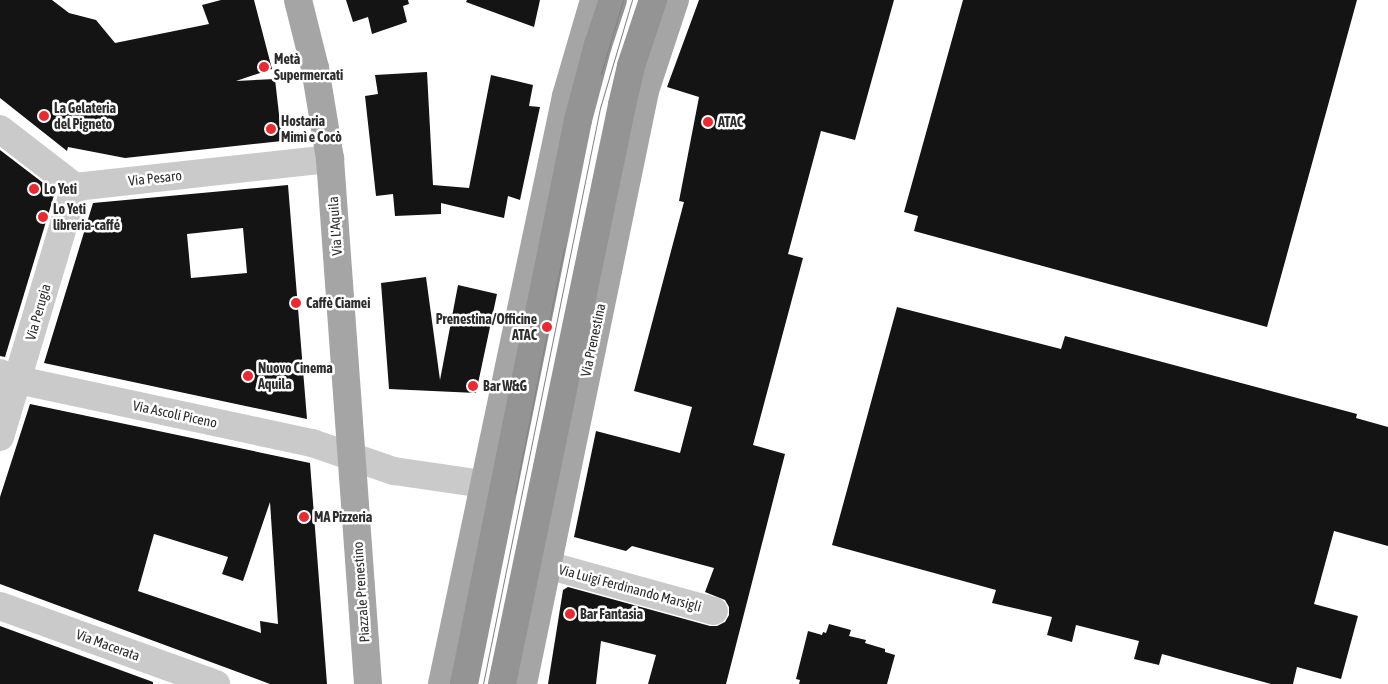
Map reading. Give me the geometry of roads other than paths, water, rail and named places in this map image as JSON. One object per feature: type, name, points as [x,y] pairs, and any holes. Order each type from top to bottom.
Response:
[{"type":"highway","points":[[464,684],[578,120],[593,62],[613,0]]},
{"type":"highway","points":[[502,684],[626,85],[653,0]]},
{"type":"main road","name":"Via L'Aquila","points":[[298,0],[316,68],[330,159],[350,456]]},
{"type":"main road","points":[[442,684],[566,96],[594,0]]},
{"type":"main road","name":"Via Prenestina","points":[[523,684],[645,91],[675,0]]},
{"type":"main road","name":"Piazzale Prenestino","points":[[350,456],[368,684]]},
{"type":"street","points":[[0,129],[75,187]]},
{"type":"street","name":"Via Pesaro","points":[[75,187],[330,159]]},
{"type":"street","name":"Via Perugia","points":[[0,437],[9,377],[75,187]]},
{"type":"street","name":"Via Ascoli Piceno","points":[[9,377],[312,443],[350,456]]},
{"type":"street","points":[[350,456],[394,471],[483,484]]},
{"type":"street","name":"Via Luigi Ferdinando Marsigli","points":[[547,565],[714,611]]},
{"type":"street","name":"Via Macerata","points":[[0,606],[216,684]]},
{"type":"tram line","points":[[601,74],[623,0]]},
{"type":"tram line","points":[[483,684],[600,108],[632,0]]},
{"type":"tram line","points":[[515,493],[564,248]]},
{"type":"place","name":"Metà Supermercati","points":[[264,67]]},
{"type":"place","name":"La Gelateria del Pigneto","points":[[44,116]]},
{"type":"place","name":"ATAC","points":[[708,122]]},
{"type":"place","name":"Hostaria Mimì e Cocò","points":[[271,129]]},
{"type":"place","name":"Lo Yeti","points":[[34,189]]},
{"type":"place","name":"Lo Yeti libreria-caffé","points":[[43,217]]},
{"type":"place","name":"Caffè Ciamei","points":[[296,303]]},
{"type":"place","name":"Prenestina/Officine ATAC","points":[[547,327]]},
{"type":"place","name":"Nuovo Cinema Aquila","points":[[248,376]]},
{"type":"place","name":"Bar W&G","points":[[473,386]]},
{"type":"place","name":"MA Pizzeria","points":[[304,517]]},
{"type":"place","name":"Bar Fantasia","points":[[570,614]]}]
